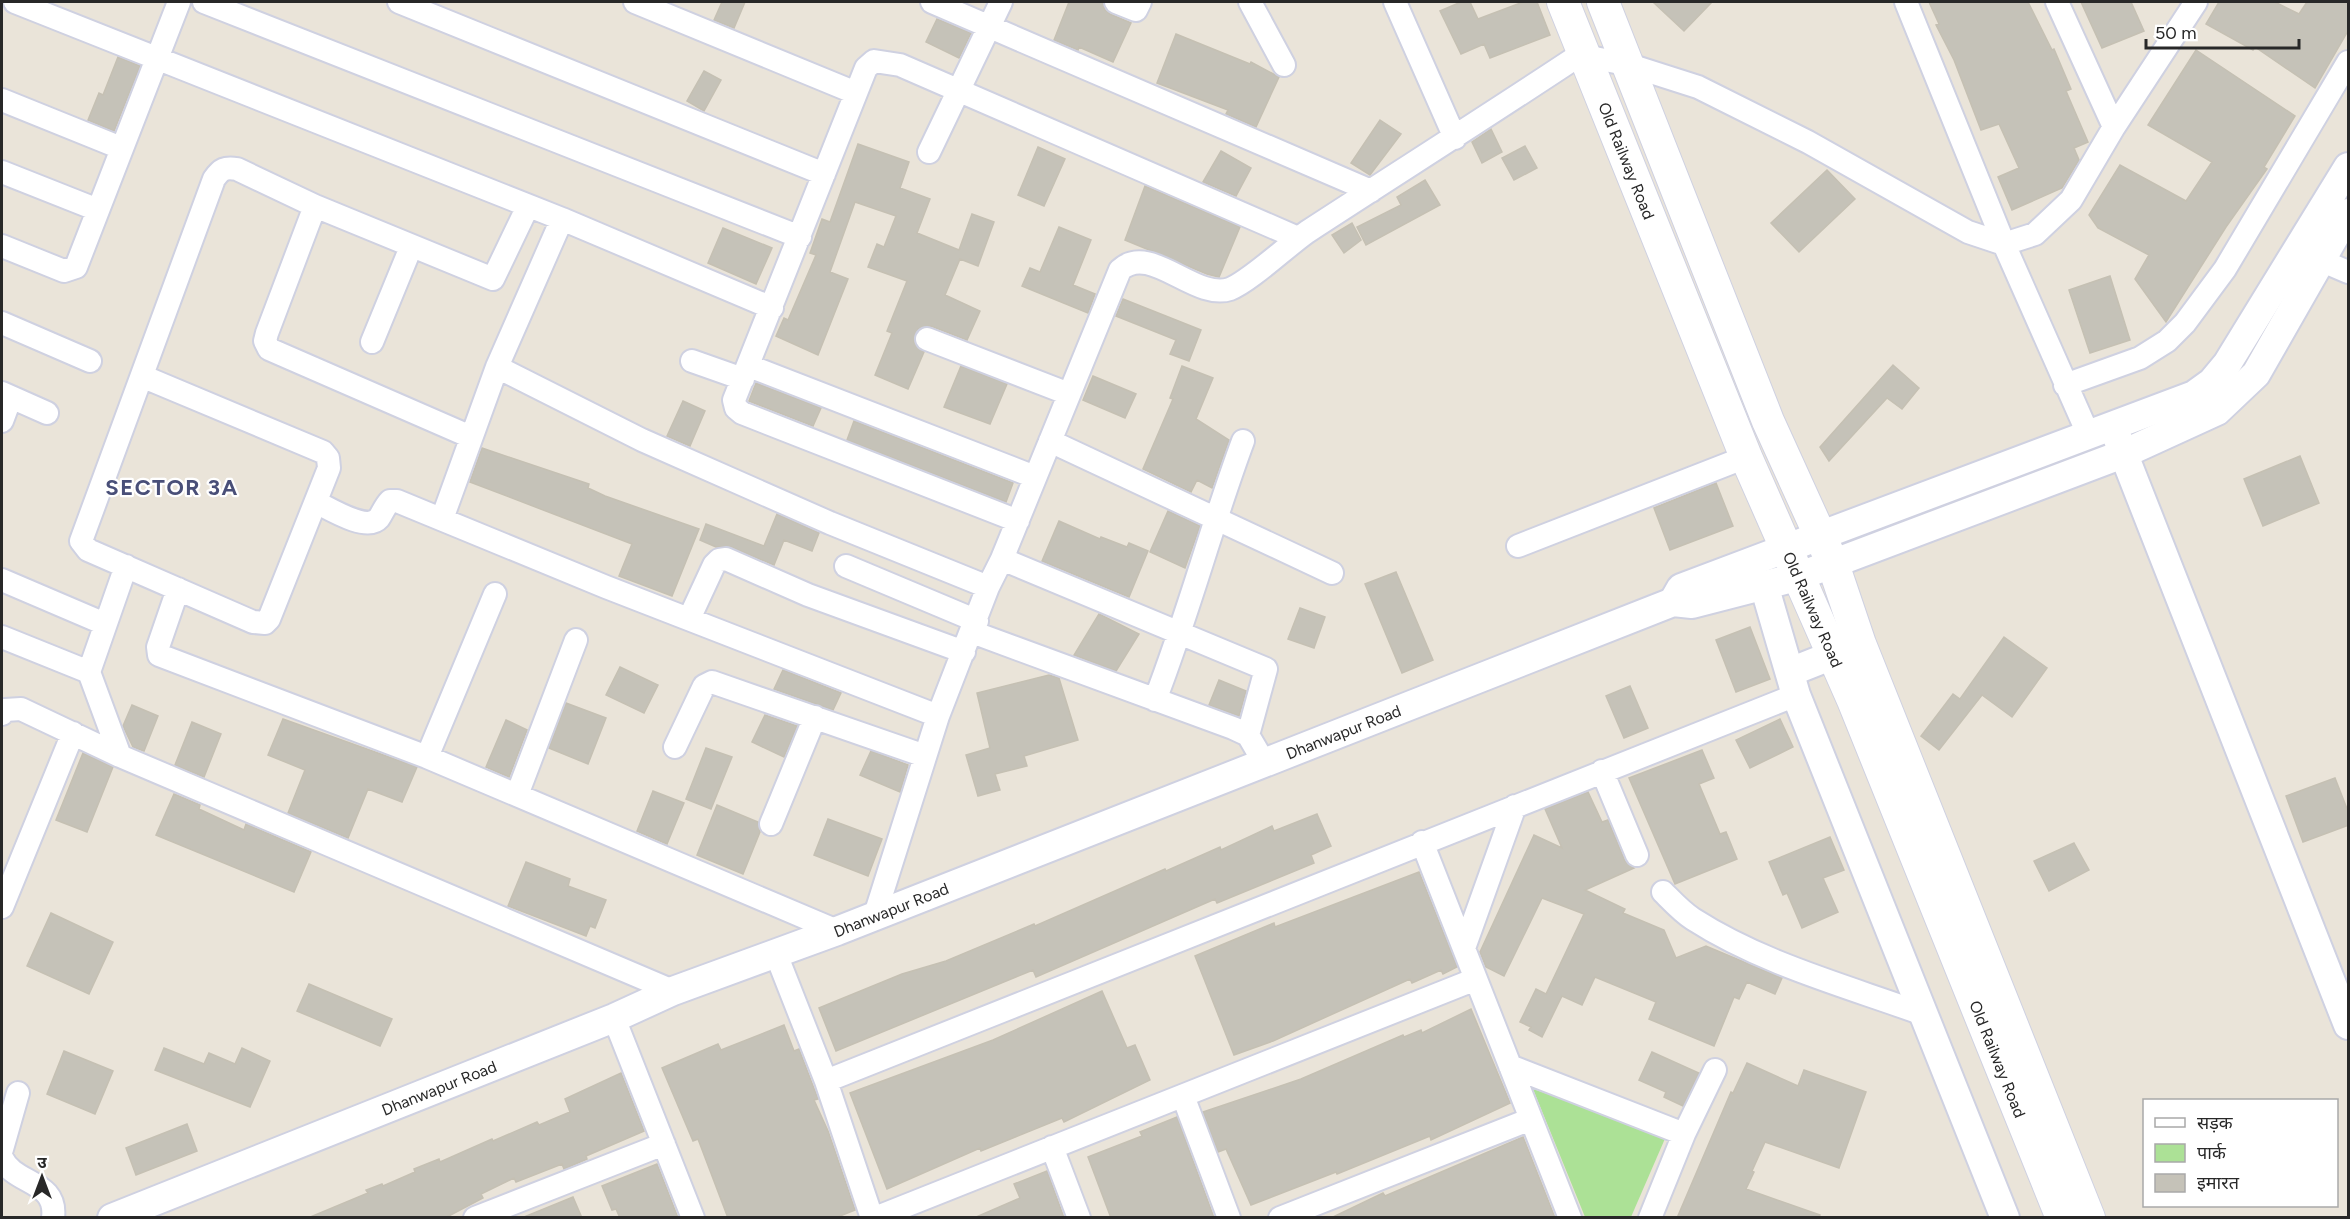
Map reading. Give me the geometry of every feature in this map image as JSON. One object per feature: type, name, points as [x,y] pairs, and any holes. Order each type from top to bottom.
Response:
[{"type":"main road","name":"Old Railway Road","points":[[1563,2],[1746,457],[1833,655],[2062,1218]]},
{"type":"main road","name":"Old Railway Road","points":[[1603,2],[1768,421],[1827,550],[1860,644],[2089,1218]]},
{"type":"street","points":[[15,2],[562,219],[772,308]]},
{"type":"street","points":[[2,246],[64,272],[76,267],[179,2]]},
{"type":"street","points":[[204,2],[800,237]]},
{"type":"street","points":[[399,2],[824,174]]},
{"type":"street","points":[[635,2],[856,93]]},
{"type":"street","points":[[932,2],[990,25],[1371,191]]},
{"type":"street","points":[[929,152],[1001,2]]},
{"type":"street","points":[[1116,2],[1136,9],[1140,2]]},
{"type":"street","points":[[1250,2],[1284,65]]},
{"type":"street","points":[[1395,2],[1455,138]]},
{"type":"street","points":[[1906,2],[2004,244],[2065,385],[2123,454],[2349,1025]]},
{"type":"street","points":[[2057,2],[2114,127]]},
{"type":"street","points":[[875,915],[938,716],[988,587],[1018,521],[1120,270],[1129,262],[1140,261],[1152,265],[1209,289],[1229,289],[1298,238],[1575,58],[1584,56],[1626,64],[1698,87],[1808,142],[1968,232],[2004,244],[2035,234],[2056,217],[2071,200],[2114,127],[2196,2]]},
{"type":"street","points":[[1018,521],[742,413],[736,408],[734,400],[866,68],[874,61],[900,65],[1298,238]]},
{"type":"street","points":[[2065,385],[2140,358],[2167,341],[2185,323],[2225,269],[2349,62]]},
{"type":"street","points":[[2,100],[121,148]]},
{"type":"street","points":[[1827,550],[2123,454],[2217,411],[2242,390],[2256,374],[2349,167]]},
{"type":"street","points":[[144,377],[323,452],[328,458],[329,468],[316,502],[269,618],[265,622],[253,622],[88,550],[81,541],[144,377],[214,180],[220,171],[227,168],[237,169],[315,206],[493,279],[528,206]]},
{"type":"street","points":[[2,172],[98,210]]},
{"type":"street","points":[[315,206],[267,333],[266,341],[269,349],[471,437]]},
{"type":"street","points":[[1793,563],[2102,431],[2194,395],[2212,382],[2309,255],[2349,213]]},
{"type":"street","points":[[442,519],[497,367],[562,219]]},
{"type":"street","points":[[372,342],[411,247]]},
{"type":"street","points":[[2309,255],[2349,272]]},
{"type":"street","points":[[2,323],[90,361]]},
{"type":"street","points":[[927,339],[1069,394]]},
{"type":"street","points":[[692,361],[746,373],[1035,477]]},
{"type":"street","points":[[497,367],[653,445],[830,523],[988,587]]},
{"type":"street","points":[[2,421],[6,395],[46,413]]},
{"type":"street","points":[[1050,441],[1215,516],[1332,573]]},
{"type":"street","points":[[1155,700],[1182,631],[1215,516],[1243,441]]},
{"type":"street","points":[[1518,546],[1746,457]]},
{"type":"street","points":[[316,502],[360,523],[370,523],[379,519],[390,501],[397,501],[689,619],[938,716]]},
{"type":"street","points":[[689,619],[714,565],[719,560],[726,559],[808,595],[971,635],[1248,735],[1265,764]]},
{"type":"street","points":[[1002,559],[1182,631],[1266,669],[1248,735]]},
{"type":"street","name":"Dhanwapur Road","points":[[112,1218],[614,1018],[673,991],[837,931],[1673,602],[1692,604],[1764,585],[1793,563]]},
{"type":"street","name":"Dhanwapur Road","points":[[1673,602],[1681,588],[1793,563]]},
{"type":"street","points":[[120,756],[89,672],[126,566]]},
{"type":"street","points":[[846,566],[971,635]]},
{"type":"street","points":[[2,580],[105,624]]},
{"type":"street","points":[[1764,585],[1793,684],[2005,1218]]},
{"type":"street","points":[[178,589],[158,646],[159,655],[427,757],[837,931]]},
{"type":"street","points":[[427,757],[495,594]]},
{"type":"street","points":[[2,637],[89,672]]},
{"type":"street","points":[[517,795],[576,640]]},
{"type":"street","points":[[826,1080],[1602,771],[1793,684],[1833,655]]},
{"type":"street","points":[[675,747],[704,686],[712,682],[925,756]]},
{"type":"street","points":[[2,714],[5,710],[21,709],[120,756],[673,991]]},
{"type":"street","points":[[771,824],[815,717]]},
{"type":"street","points":[[2,907],[73,733]]},
{"type":"street","points":[[1602,771],[1637,855]]},
{"type":"street","points":[[1464,948],[1515,806]]},
{"type":"street","points":[[1422,842],[1570,1218]]},
{"type":"street","points":[[1663,892],[1691,918],[1771,960],[1923,1014]]},
{"type":"street","points":[[776,954],[826,1080],[874,1218],[1476,979]]},
{"type":"street","points":[[614,1018],[693,1218]]},
{"type":"street","points":[[1510,1066],[1684,1134]]},
{"type":"street","points":[[1650,1218],[1684,1134],[1715,1070]]},
{"type":"street","points":[[2,1149],[18,1093]]},
{"type":"street","points":[[1183,1096],[1229,1218]]},
{"type":"street","points":[[1280,1218],[1531,1119]]},
{"type":"street","points":[[490,1215],[664,1144]]},
{"type":"street","points":[[1052,1148],[1079,1218]]},
{"type":"street","points":[[2,1158],[8,1167],[49,1195],[54,1207],[52,1218]]},
{"type":"green space","points":[[1533,1089],[1667,1134],[1631,1217],[1585,1217]]},
{"type":"building","points":[[722,2],[745,2],[734,28],[714,20]]},
{"type":"building","points":[[1069,2],[1103,2],[1105,10],[1110,14],[1131,23],[1113,62],[1079,47],[1078,50],[1054,40]]},
{"type":"building","points":[[1461,2],[1470,2],[1478,19],[1523,2],[1537,2],[1550,35],[1490,58],[1484,44],[1461,54],[1440,11]]},
{"type":"building","points":[[1653,2],[1712,2],[1684,31]]},
{"type":"building","points":[[1929,2],[2028,2],[2052,50],[2054,49],[2071,89],[2066,91],[2088,142],[2074,148],[2079,160],[2062,188],[2012,210],[1998,177],[2019,168],[1999,124],[1981,130],[1954,60],[1936,25],[1939,24]]},
{"type":"building","points":[[2081,2],[2131,2],[2144,31],[2102,48]]},
{"type":"building","points":[[2219,2],[2275,2],[2299,14],[2307,2],[2349,2],[2349,29],[2315,88],[2255,47],[2253,50],[2206,24]]},
{"type":"building","points":[[937,19],[971,33],[959,58],[926,42]]},
{"type":"building","points":[[1176,34],[1250,64],[1251,62],[1279,77],[1256,127],[1226,114],[1228,110],[1157,83]]},
{"type":"building","points":[[2196,50],[2295,116],[2264,167],[2267,169],[2226,227],[2166,322],[2135,279],[2149,255],[2098,228],[2089,215],[2120,165],[2186,201],[2212,162],[2148,125]]},
{"type":"building","points":[[118,57],[140,66],[114,131],[88,120],[99,93],[103,95]]},
{"type":"building","points":[[704,71],[721,80],[704,111],[687,101]]},
{"type":"building","points":[[1380,120],[1401,134],[1370,175],[1351,163]]},
{"type":"building","points":[[1491,129],[1502,152],[1482,163],[1472,142]]},
{"type":"building","points":[[858,144],[909,162],[900,188],[930,199],[917,233],[959,250],[972,214],[994,222],[978,266],[960,259],[945,295],[980,311],[967,340],[931,326],[918,329],[914,342],[924,352],[908,389],[875,375],[892,333],[887,331],[907,281],[868,267],[877,244],[884,247],[896,216],[855,202],[830,272],[848,279],[818,355],[776,336],[784,318],[788,320],[816,255],[810,253],[822,219],[830,222]]},
{"type":"building","points":[[1525,146],[1537,168],[1514,180],[1502,158]]},
{"type":"building","points":[[1038,147],[1065,159],[1044,206],[1018,195]]},
{"type":"building","points":[[1221,151],[1251,168],[1236,196],[1203,182]]},
{"type":"building","points":[[1827,170],[1855,199],[1799,252],[1771,223]]},
{"type":"building","points":[[1425,180],[1440,205],[1366,245],[1357,227],[1401,205],[1397,197]]},
{"type":"building","points":[[1145,186],[1240,227],[1219,277],[1125,240]]},
{"type":"building","points":[[1352,223],[1361,240],[1344,253],[1332,235]]},
{"type":"building","points":[[1059,227],[1091,240],[1073,285],[1095,294],[1088,313],[1022,286],[1030,268],[1040,272]]},
{"type":"building","points":[[723,228],[772,248],[756,284],[708,263]]},
{"type":"building","points":[[2110,276],[2130,340],[2090,353],[2069,290]]},
{"type":"building","points":[[1123,299],[1201,330],[1189,361],[1170,354],[1176,340],[1116,316]]},
{"type":"building","points":[[1893,365],[1919,388],[1902,409],[1887,398],[1829,461],[1820,447]]},
{"type":"building","points":[[961,366],[1007,384],[990,424],[944,407]]},
{"type":"building","points":[[1182,366],[1213,378],[1196,419],[1229,440],[1212,488],[1197,480],[1191,492],[1143,469],[1173,399],[1170,398]]},
{"type":"building","points":[[1093,376],[1136,394],[1125,418],[1083,400]]},
{"type":"building","points":[[756,383],[821,408],[813,426],[749,401]]},
{"type":"building","points":[[683,401],[705,411],[690,446],[667,436]]},
{"type":"building","points":[[854,421],[1013,483],[1006,502],[847,440]]},
{"type":"building","points":[[482,448],[589,484],[588,488],[605,496],[699,529],[672,596],[619,576],[632,544],[470,482]]},
{"type":"building","points":[[2300,456],[2319,503],[2263,526],[2244,479]]},
{"type":"building","points":[[1716,483],[1733,526],[1670,550],[1654,508]]},
{"type":"building","points":[[1168,511],[1200,526],[1185,568],[1150,552]]},
{"type":"building","points":[[777,514],[819,533],[812,551],[784,540],[774,565],[731,547],[716,547],[700,540],[706,524],[764,546]]},
{"type":"building","points":[[1059,521],[1100,539],[1101,537],[1127,547],[1129,543],[1148,551],[1129,597],[1042,561]]},
{"type":"building","points":[[1396,572],[1433,660],[1402,673],[1365,584]]},
{"type":"building","points":[[1300,608],[1325,617],[1314,648],[1288,639]]},
{"type":"building","points":[[1099,614],[1139,634],[1116,671],[1074,655]]},
{"type":"building","points":[[1750,627],[1770,679],[1736,692],[1716,640]]},
{"type":"building","points":[[2004,637],[2047,668],[2012,717],[1982,695],[1939,750],[1921,736],[1953,694],[1960,699]]},
{"type":"building","points":[[620,667],[658,685],[644,713],[606,695]]},
{"type":"building","points":[[783,670],[841,693],[833,710],[774,689]]},
{"type":"building","points":[[1049,675],[1059,678],[1078,740],[1024,756],[1027,766],[995,774],[1000,790],[978,796],[966,755],[990,748],[977,693]]},
{"type":"building","points":[[1219,680],[1246,691],[1239,716],[1209,705]]},
{"type":"building","points":[[1630,686],[1648,728],[1624,738],[1606,696]]},
{"type":"building","points":[[566,703],[606,718],[588,764],[549,748]]},
{"type":"building","points":[[132,705],[158,716],[144,751],[133,747],[123,726]]},
{"type":"building","points":[[765,715],[797,726],[784,757],[752,742]]},
{"type":"building","points":[[283,719],[417,767],[402,802],[368,789],[348,838],[288,813],[305,770],[268,755]]},
{"type":"building","points":[[1780,719],[1793,747],[1750,768],[1736,740]]},
{"type":"building","points":[[506,720],[527,730],[509,777],[486,767]]},
{"type":"building","points":[[192,722],[221,734],[204,777],[175,765]]},
{"type":"building","points":[[706,748],[732,757],[711,809],[686,799]]},
{"type":"building","points":[[1702,750],[1714,778],[1699,784],[1720,834],[1726,832],[1737,859],[1675,884],[1629,778]]},
{"type":"building","points":[[871,751],[908,765],[900,792],[860,775]]},
{"type":"building","points":[[83,753],[113,767],[87,832],[56,820]]},
{"type":"building","points":[[2335,778],[2349,814],[2349,825],[2303,842],[2286,796]]},
{"type":"building","points":[[653,791],[684,803],[667,844],[637,831]]},
{"type":"building","points":[[1588,792],[1602,822],[1608,820],[1625,861],[1634,868],[1585,890],[1625,909],[1623,913],[1664,930],[1676,958],[1706,946],[1782,978],[1775,994],[1747,982],[1739,999],[1734,997],[1714,1046],[1649,1019],[1656,1002],[1595,977],[1582,1005],[1562,996],[1542,1037],[1529,1030],[1531,1027],[1520,1022],[1536,989],[1546,994],[1584,914],[1542,898],[1504,976],[1486,967],[1480,952],[1534,835],[1562,848],[1545,809]]},
{"type":"building","points":[[174,794],[200,805],[199,809],[244,830],[246,824],[311,852],[294,892],[156,835]]},
{"type":"building","points":[[717,805],[758,822],[760,832],[743,874],[697,855]]},
{"type":"building","points":[[1317,814],[1331,846],[1311,855],[1314,863],[1217,903],[1215,899],[1036,977],[1033,970],[836,1051],[819,1008],[902,974],[946,961],[1034,924],[1035,926],[1165,869],[1166,871],[1220,847],[1221,850],[1272,826],[1274,831]]},
{"type":"building","points":[[828,819],[882,839],[868,876],[814,855]]},
{"type":"building","points":[[1830,837],[1844,870],[1823,878],[1838,912],[1802,928],[1787,893],[1783,895],[1769,862]]},
{"type":"building","points":[[2074,843],[2089,870],[2049,891],[2034,861]]},
{"type":"building","points":[[526,862],[570,879],[568,886],[606,900],[595,928],[590,926],[586,936],[508,906]]},
{"type":"building","points":[[1419,872],[1457,967],[1443,974],[1441,970],[1412,983],[1410,979],[1273,1041],[1234,1055],[1195,956],[1274,923],[1275,927]]},
{"type":"building","points":[[51,913],[113,942],[89,994],[27,966]]},
{"type":"building","points":[[309,984],[392,1019],[380,1046],[297,1011]]},
{"type":"building","points":[[1102,991],[1127,1048],[1135,1045],[1150,1080],[1064,1122],[1062,1118],[981,1151],[980,1148],[887,1189],[850,1093],[993,1040]]},
{"type":"building","points":[[1471,1009],[1510,1103],[1431,1140],[1430,1136],[1337,1174],[1336,1172],[1251,1205],[1226,1149],[1218,1152],[1203,1112],[1301,1079],[1403,1035],[1404,1037],[1421,1030],[1422,1033]]},
{"type":"building","points":[[784,1025],[794,1051],[799,1049],[818,1099],[814,1100],[828,1131],[855,1210],[835,1218],[728,1218],[698,1139],[693,1141],[662,1068],[718,1044],[721,1050]]},
{"type":"building","points":[[164,1048],[204,1064],[209,1053],[235,1064],[242,1048],[270,1061],[250,1107],[155,1070]]},
{"type":"building","points":[[64,1051],[113,1071],[95,1114],[47,1094]]},
{"type":"building","points":[[1652,1052],[1699,1073],[1683,1106],[1664,1097],[1666,1092],[1639,1080]]},
{"type":"building","points":[[1747,1063],[1798,1086],[1804,1070],[1866,1092],[1839,1168],[1765,1142],[1752,1171],[1754,1172],[1746,1189],[1820,1215],[1819,1218],[1677,1218],[1731,1092],[1733,1093]]},
{"type":"building","points":[[621,1073],[644,1131],[586,1156],[587,1159],[564,1169],[562,1164],[516,1182],[514,1178],[481,1194],[483,1198],[445,1218],[308,1218],[368,1193],[366,1190],[382,1184],[383,1186],[415,1172],[414,1169],[439,1159],[440,1162],[492,1139],[493,1141],[537,1122],[539,1125],[570,1112],[565,1099]]},
{"type":"building","points":[[1177,1117],[1214,1218],[1111,1218],[1088,1157],[1142,1136],[1140,1132]]},
{"type":"building","points":[[187,1124],[197,1151],[136,1175],[126,1148]]},
{"type":"building","points":[[1523,1137],[1555,1218],[1331,1218],[1383,1193],[1385,1196]]},
{"type":"building","points":[[657,1164],[678,1218],[620,1218],[616,1209],[612,1210],[602,1186]]},
{"type":"building","points":[[1047,1171],[1064,1218],[974,1218],[1020,1198],[1014,1184]]},
{"type":"building","points":[[573,1197],[582,1218],[524,1218],[524,1217]]},
{"type":"district","name":"SECTOR 3A","points":[[172,487]]}]
